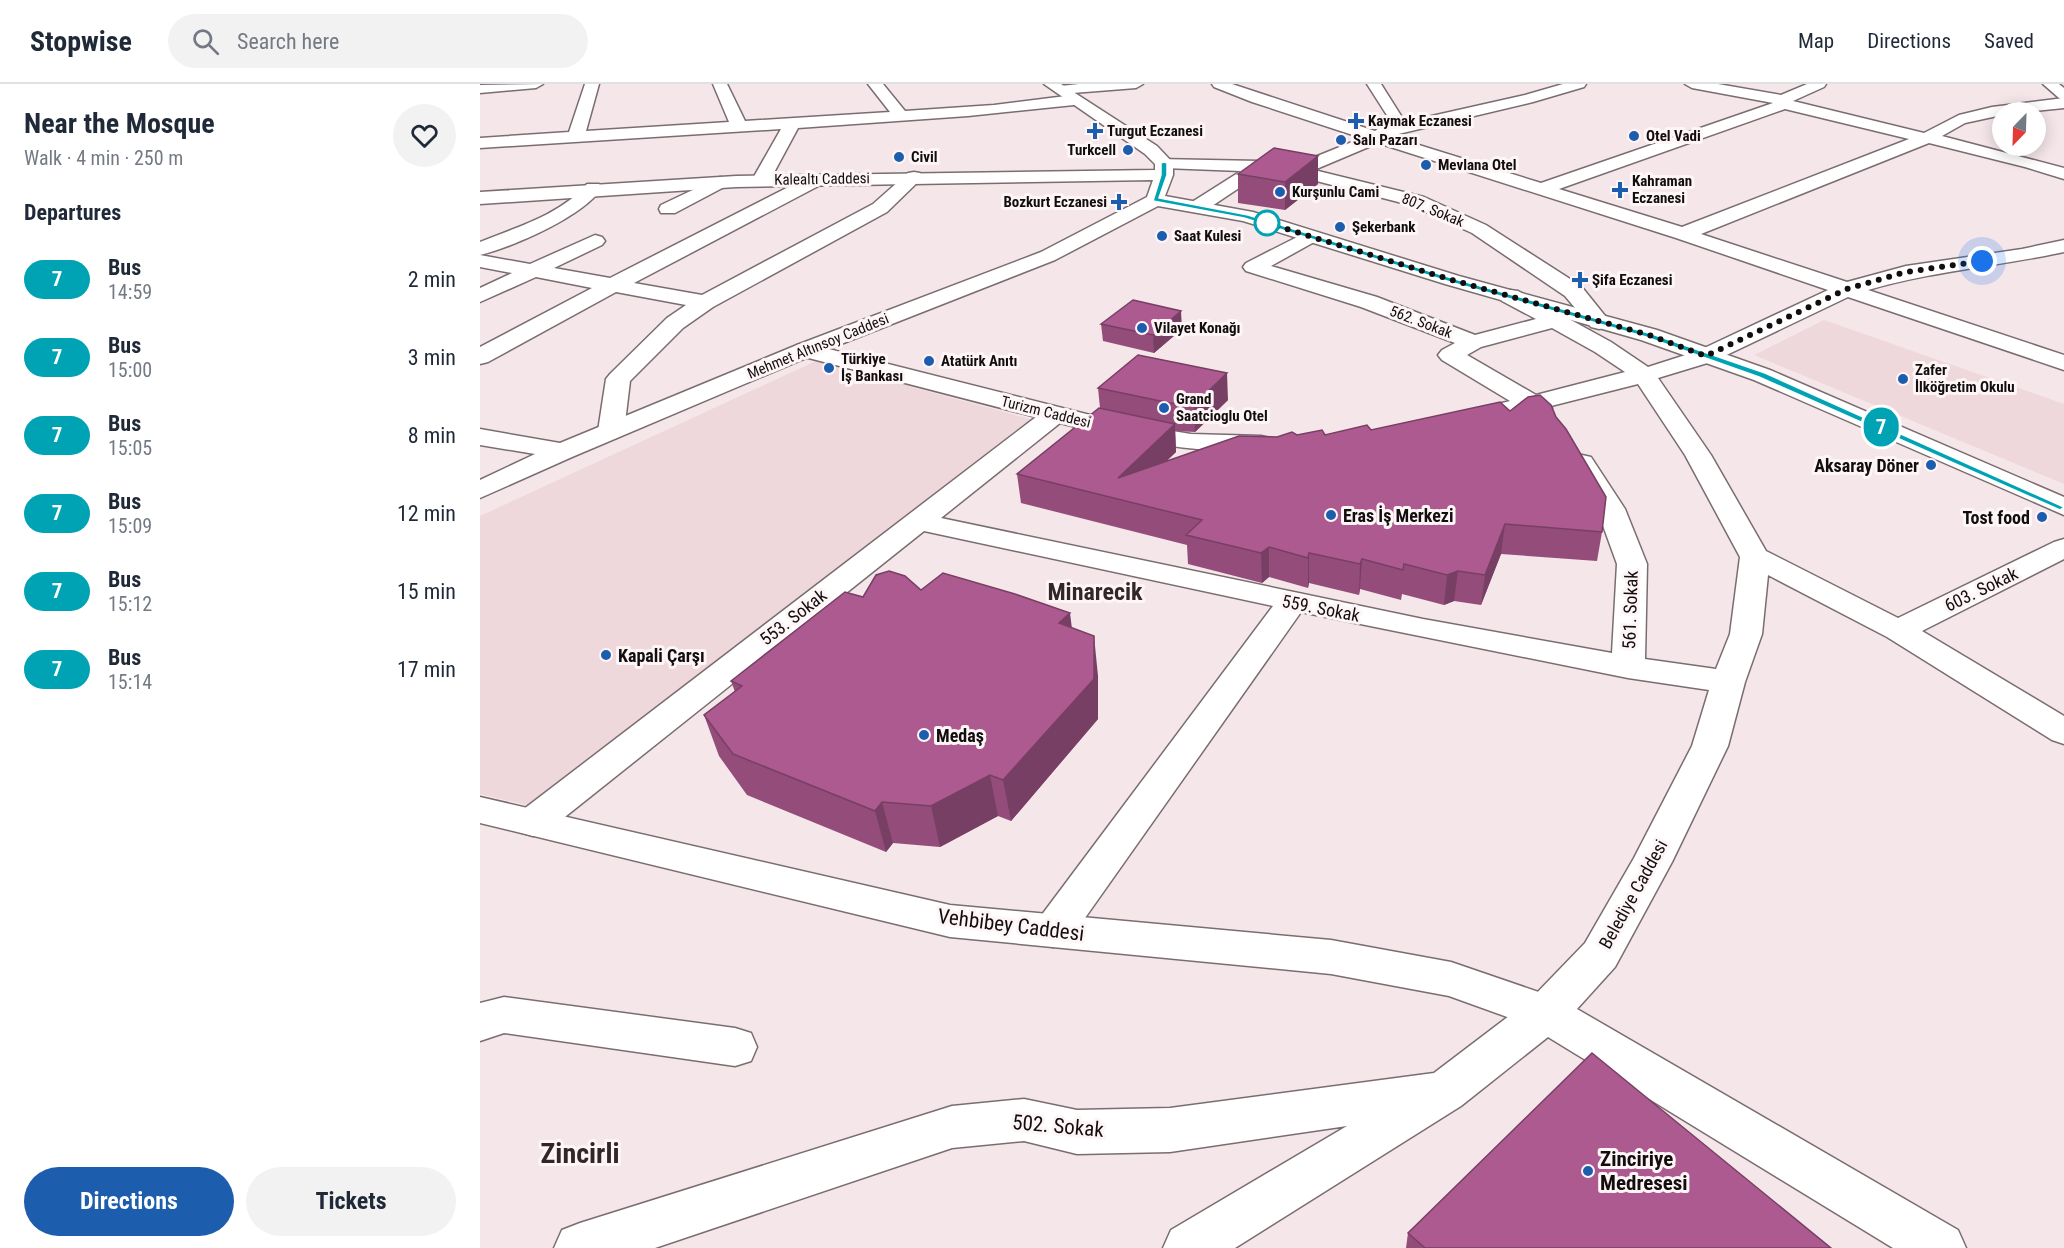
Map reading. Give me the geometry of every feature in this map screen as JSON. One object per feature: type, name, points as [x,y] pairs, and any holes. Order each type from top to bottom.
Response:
[{"type":"street","points":[[480,89],[536,84]]},
{"type":"street","points":[[576,135],[592,84]]},
{"type":"street","points":[[720,84],[739,126]]},
{"type":"street","points":[[875,84],[901,116]]},
{"type":"street","points":[[1056,87],[1136,84]]},
{"type":"street","points":[[1218,84],[1257,99],[1383,133],[1541,189],[1683,234],[2064,363]]},
{"type":"street","points":[[1374,84],[1398,121],[1383,133]]},
{"type":"street","points":[[1297,171],[1383,133],[1528,99],[1579,84]]},
{"type":"street","points":[[1692,84],[1784,102],[2031,163],[2064,174]]},
{"type":"street","points":[[1541,189],[1784,102],[1819,84]]},
{"type":"street","points":[[2050,84],[2064,95]]},
{"type":"street","points":[[1056,87],[1151,150],[1164,169],[1155,200],[1246,216],[1510,297],[1649,335],[1762,375],[2064,507]]},
{"type":"street","points":[[480,143],[1028,107],[1074,100]]},
{"type":"street","points":[[1683,234],[1927,137],[1959,120],[2001,111],[2064,103]]},
{"type":"street","points":[[761,180],[792,123]]},
{"type":"street","points":[[1199,206],[1260,166]]},
{"type":"street","name":"807. Sokak","points":[[1164,169],[1260,166],[1297,171],[1417,201],[1479,229],[1573,291],[1599,322]]},
{"type":"street","name":"Kalealtı Caddesi","points":[[480,198],[593,188],[761,180],[1164,169]]},
{"type":"street","points":[[611,431],[618,379],[675,323],[705,302],[880,207],[914,177]]},
{"type":"street","points":[[480,357],[674,252],[818,179]]},
{"type":"street","points":[[668,209],[720,182]]},
{"type":"street","points":[[480,249],[563,212],[587,198],[593,188]]},
{"type":"street","name":"Mehmet Altınsoy Caddesi","points":[[480,490],[611,431],[805,350],[1048,256],[1155,200]]},
{"type":"street","name":"562. Sokak","points":[[1309,237],[1253,267],[1369,302],[1473,342]]},
{"type":"street","points":[[480,296],[595,241]]},
{"type":"street","points":[[1442,426],[1644,375],[1706,356],[1847,289],[1906,272],[2059,249]]},
{"type":"street","points":[[480,261],[705,302]]},
{"type":"street","points":[[1510,297],[1603,347],[1644,375],[1698,455],[1755,557],[1898,630],[2064,732]]},
{"type":"street","points":[[1473,342],[1554,321]]},
{"type":"street","name":"562. Sokak","points":[[1473,342],[1450,355],[1513,393],[1533,402]]},
{"type":"street","name":"Turizm Caddesi","points":[[805,350],[1171,441],[1229,445],[1285,443]]},
{"type":"street","name":"561. Sokak","points":[[1533,402],[1562,431],[1611,509],[1632,564],[1628,668]]},
{"type":"street","name":"553. Sokak","points":[[533,822],[1056,414]]},
{"type":"street","points":[[480,437],[563,452]]},
{"type":"street","name":"559. Sokak","points":[[917,521],[1069,552],[1292,603],[1628,668],[1728,682]]},
{"type":"street","name":"603. Sokak","points":[[1898,630],[2064,548]]},
{"type":"street","name":"Belediye Caddesi","points":[[1190,1248],[1445,1092],[1546,1013],[1600,955],[1652,862],[1710,746],[1728,682],[1746,634],[1755,557]]},
{"type":"street","points":[[1053,930],[1292,603]]},
{"type":"street","name":"Vehbibey Caddesi","points":[[480,810],[950,921],[1331,957],[1450,979],[1546,1013],[1940,1248]]},
{"type":"street","points":[[480,1022],[504,1015],[735,1047]]},
{"type":"street","name":"502. Sokak","points":[[580,1248],[952,1126],[1024,1119],[1077,1132],[1170,1130],[1445,1092]]},
{"type":"shaded area","name":"Zafer İlköğretim Okulu","points":[[1824,320],[2064,404],[2064,484],[1754,355]]},
{"type":"shaded area","name":"Kapali Çarşı","points":[[816,361],[1034,420],[536,807],[480,794],[480,516]]},
{"type":"building","points":[[1274,148],[1318,156],[1285,182],[1238,174]]},
{"type":"building","points":[[1133,300],[1181,311],[1153,335],[1101,324]]},
{"type":"building","points":[[1138,355],[1227,373],[1194,405],[1170,403],[1098,388]]},
{"type":"building","name":"Eras İş Merkezi","points":[[1540,395],[1551,405],[1556,417],[1566,429],[1606,497],[1602,532],[1505,524],[1485,575],[1458,571],[1447,575],[1404,564],[1403,570],[1362,559],[1360,564],[1309,553],[1308,558],[1269,547],[1261,553],[1186,535],[1202,520],[1017,474],[1099,408],[1175,424],[1118,478],[1239,436],[1277,437],[1292,432],[1297,435],[1322,430],[1325,435],[1367,425],[1371,430],[1500,402],[1510,411],[1528,397]]},
{"type":"building","name":"Medaş","points":[[889,571],[905,576],[921,590],[943,573],[1070,613],[1059,623],[1094,636],[1094,679],[1003,780],[990,775],[931,806],[882,802],[875,811],[733,754],[704,715],[742,686],[731,681],[845,592],[863,597],[876,575]]},
{"type":"building","name":"Zinciriye Medresesi","points":[[1592,1053],[1831,1248],[1425,1248],[1408,1233]]},
{"type":"bus line","name":"7","points":[[1164,163],[1164,175],[1155,200],[1246,216],[1452,280],[1649,335],[1762,375],[2064,507]]},
{"type":"place","name":"Kaymak Eczanesi","points":[[1356,121]]},
{"type":"place","name":"Turgut Eczanesi","points":[[1095,131]]},
{"type":"place","name":"Otel Vadi","points":[[1634,136]]},
{"type":"place","name":"Salı Pazarı","points":[[1341,140]]},
{"type":"place","name":"Turkcell","points":[[1128,150]]},
{"type":"place","name":"Civil","points":[[899,157]]},
{"type":"place","name":"Mevlana Otel","points":[[1426,165]]},
{"type":"place","name":"Kahraman Eczanesi","points":[[1620,190]]},
{"type":"place","name":"Kurşunlu Cami","points":[[1280,192]]},
{"type":"place","name":"Bozkurt Eczanesi","points":[[1119,202]]},
{"type":"place","name":"Şekerbank","points":[[1340,227]]},
{"type":"place","name":"Saat Kulesi","points":[[1162,236]]},
{"type":"place","name":"Şifa Eczanesi","points":[[1580,280]]},
{"type":"place","name":"Vilayet Konağı","points":[[1142,328]]},
{"type":"place","name":"Atatürk Anıtı","points":[[929,361]]},
{"type":"place","name":"Türkiye İş Bankası","points":[[829,368]]},
{"type":"place","name":"Zafer İlköğretim Okulu","points":[[1903,379]]},
{"type":"place","name":"Grand Saatcioglu Otel","points":[[1164,408]]},
{"type":"place","name":"Aksaray Döner","points":[[1931,465]]},
{"type":"place","name":"Eras İş Merkezi","points":[[1331,515]]},
{"type":"place","name":"Tost food","points":[[2042,517]]},
{"type":"place","name":"Kapali Çarşı","points":[[606,655]]},
{"type":"place","name":"Medaş","points":[[924,735]]},
{"type":"place","name":"Zinciriye Medresesi","points":[[1588,1171]]},
{"type":"district","name":"Minarecik","points":[[1095,592]]},
{"type":"district","name":"Zincirli","points":[[580,1153]]},
{"type":"route","points":[[1267,223],[1452,280],[1649,335],[1706,356],[1847,289],[1906,272],[1982,261]]}]
